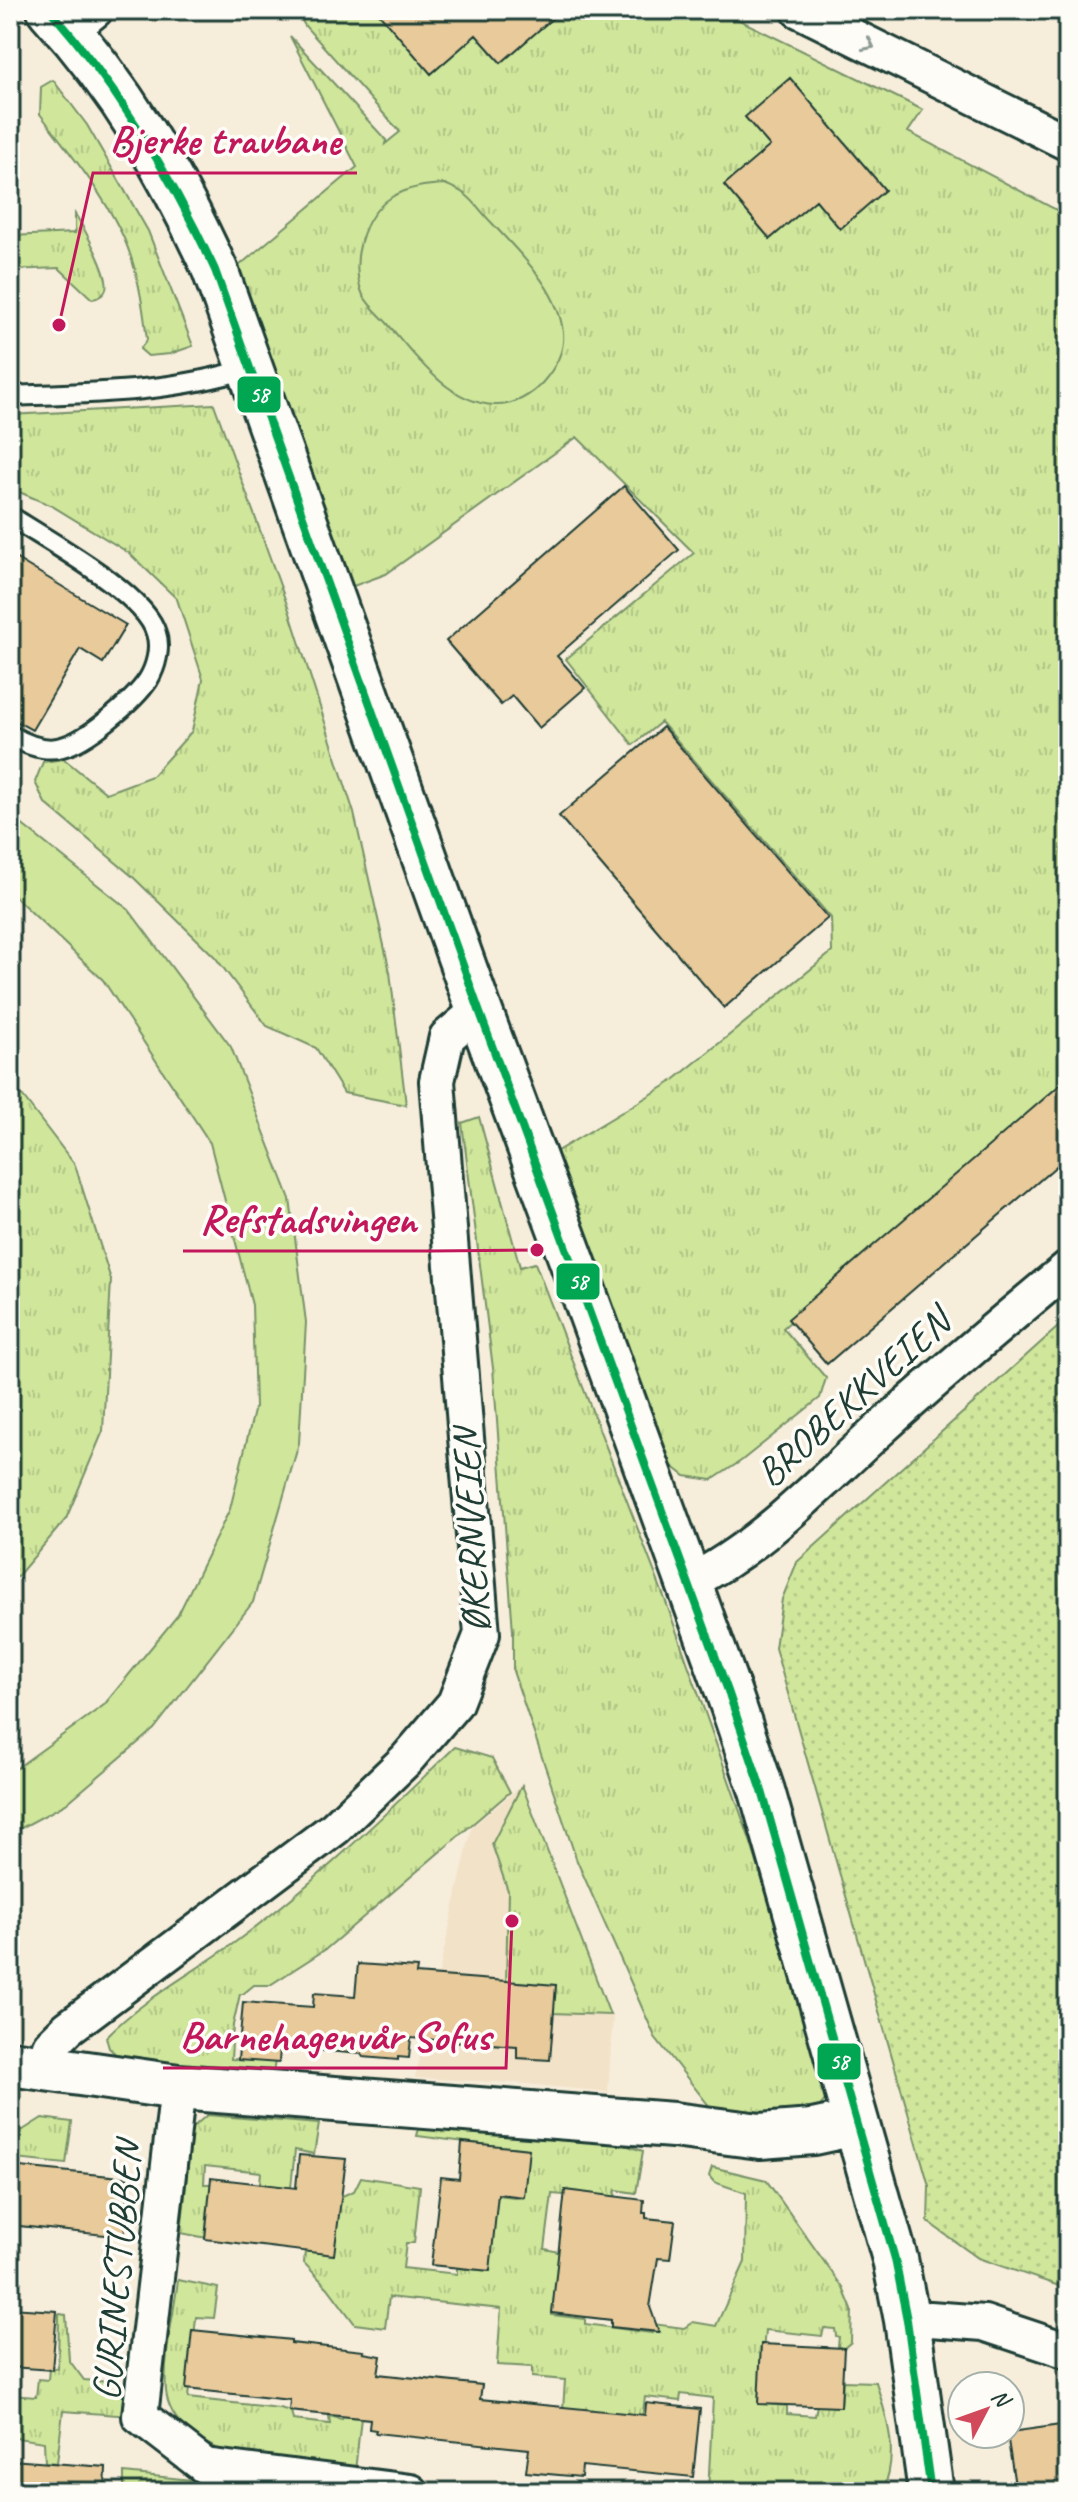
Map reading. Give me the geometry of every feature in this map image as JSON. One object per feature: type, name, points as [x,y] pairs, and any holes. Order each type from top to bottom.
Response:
[{"type":"street","points":[[799,10],[1068,143]]},
{"type":"street","points":[[71,17],[178,191],[215,270],[762,1791],[895,2259],[907,2320],[931,2492]]},
{"type":"street","name":"ØKERNVEIEN","points":[[27,2065],[68,2028],[335,1828],[406,1760],[455,1703],[482,1634],[437,1081],[447,1037],[479,1010]]},
{"type":"street","name":"BROBEKKVEIEN","points":[[688,1583],[737,1555],[778,1522],[934,1380],[1068,1268]]},
{"type":"street","name":"ØKERNVEIEN","points":[[27,2065],[178,2087],[673,2125],[760,2136],[813,2132],[855,2123]]},
{"type":"street","name":"GURINESTUBBEN","points":[[178,2087],[140,2416],[205,2466],[411,2492]]},
{"type":"street","points":[[907,2320],[984,2323],[1068,2351]]},
{"type":"lane","points":[[10,396],[168,388],[216,379],[250,368]]},
{"type":"lane","points":[[10,516],[127,592],[144,611],[156,633],[158,656],[148,680],[121,709],[86,737],[62,748],[41,749],[10,735]]},
{"type":"shaded area","points":[[522,1785],[609,2014],[613,2014],[608,2092],[415,2078],[472,1827]]},
{"type":"green space","points":[[296,10],[719,10],[923,110],[908,132],[1068,216],[1068,1080],[783,1328],[826,1378],[820,1398],[741,1461],[712,1480],[685,1476],[667,1462],[554,1153],[670,1083],[832,952],[831,918],[661,722],[633,745],[566,659],[694,553],[577,437],[386,574],[348,588],[234,270],[357,167],[290,36],[386,140],[385,144],[400,132],[305,26]]},
{"type":"green space","points":[[53,80],[87,125],[148,231],[193,346],[170,354],[148,356],[140,349],[147,340],[138,285],[127,245],[94,186],[40,114],[41,87]]},
{"type":"green space","points":[[445,184],[469,198],[525,259],[546,287],[560,317],[563,340],[555,365],[533,391],[509,404],[478,402],[462,396],[434,376],[371,306],[359,283],[357,269],[361,241],[382,205],[404,191]]},
{"type":"green space","points":[[75,214],[104,274],[106,289],[94,299],[59,268],[10,270],[10,236],[75,233]]},
{"type":"green space","points":[[214,404],[289,610],[354,813],[390,972],[406,1105],[344,1093],[316,1048],[267,1026],[215,957],[132,876],[45,803],[35,782],[43,762],[64,759],[106,793],[152,776],[192,731],[203,679],[177,599],[129,553],[52,506],[10,488],[10,455],[15,448],[10,445],[10,415]]},
{"type":"green space","points":[[10,815],[129,910],[231,1047],[290,1199],[306,1322],[299,1443],[253,1602],[154,1729],[66,1804],[10,1834],[10,1773],[104,1705],[178,1615],[230,1509],[255,1407],[252,1305],[210,1143],[103,980],[10,892]]},
{"type":"green space","points":[[10,1080],[75,1165],[111,1280],[103,1431],[66,1519],[10,1585]]},
{"type":"green space","points":[[479,1117],[520,1267],[535,1263],[666,1602],[750,1840],[824,2080],[825,2100],[814,2114],[791,2115],[710,2107],[655,2037],[577,1861],[513,1671],[513,1631],[493,1368],[462,1123]]},
{"type":"green space","points":[[1068,1318],[1068,2289],[978,2258],[928,2222],[929,2186],[775,1648],[782,1599],[797,1562]]},
{"type":"green space","points":[[455,1747],[492,1758],[510,1792],[326,1949],[270,1985],[254,1985],[240,1994],[233,2025],[231,2059],[275,2061],[273,2073],[121,2059],[109,2048],[106,2037],[120,2023],[264,1921],[348,1849]]},
{"type":"green space","points":[[522,1785],[610,2015],[551,2013],[506,1984],[508,1891],[492,1844]]},
{"type":"green space","points":[[207,2115],[319,2124],[314,2154],[295,2150],[289,2206],[339,2210],[342,2196],[354,2191],[361,2177],[420,2186],[414,2243],[406,2243],[403,2268],[457,2274],[457,2268],[489,2271],[497,2195],[523,2198],[528,2150],[417,2136],[420,2124],[607,2139],[643,2151],[636,2193],[616,2190],[615,2199],[552,2194],[545,2249],[559,2252],[552,2315],[585,2319],[585,2324],[652,2333],[653,2324],[684,2328],[693,2322],[716,2326],[745,2262],[746,2193],[714,2182],[709,2176],[712,2167],[766,2180],[843,2288],[852,2310],[851,2342],[843,2349],[838,2346],[839,2337],[835,2329],[824,2328],[822,2336],[765,2330],[758,2403],[787,2406],[787,2414],[815,2416],[817,2405],[841,2407],[843,2381],[876,2382],[891,2450],[882,2492],[708,2492],[713,2398],[681,2394],[680,2401],[645,2397],[642,2419],[563,2410],[565,2380],[532,2377],[532,2367],[497,2365],[501,2309],[389,2297],[385,2328],[355,2324],[304,2263],[305,2251],[333,2255],[336,2235],[309,2230],[308,2233],[263,2230],[269,2185],[260,2183],[261,2172],[205,2166],[204,2184],[213,2184],[207,2238],[181,2233],[192,2128]]},
{"type":"green space","points":[[42,2118],[72,2122],[66,2164],[15,2159],[10,2177],[10,2128],[23,2130]]},
{"type":"green space","points":[[178,2280],[218,2288],[214,2318],[196,2317],[188,2398],[279,2408],[291,2411],[293,2420],[330,2424],[329,2416],[342,2419],[344,2379],[364,2391],[355,2471],[228,2452],[197,2438],[180,2422],[168,2402],[165,2378]]},
{"type":"green space","points":[[59,2314],[66,2315],[69,2360],[84,2380],[109,2382],[110,2391],[128,2393],[131,2416],[63,2411],[57,2463],[45,2462],[44,2442],[10,2437],[10,2395],[36,2397],[38,2379],[48,2380],[49,2368],[58,2369]]},
{"type":"green space","points":[[124,2473],[211,2482],[216,2492],[124,2492]]},
{"type":"building","points":[[376,10],[562,10],[501,63],[476,35],[431,74]]},
{"type":"building","points":[[790,78],[885,190],[840,229],[816,200],[770,239],[724,185],[770,146],[745,117]]},
{"type":"building","points":[[624,486],[679,550],[557,656],[585,688],[539,728],[512,696],[501,705],[446,641]]},
{"type":"building","points":[[10,555],[126,625],[103,663],[80,649],[32,730],[10,718]]},
{"type":"building","points":[[663,727],[828,918],[724,1008],[559,816]]},
{"type":"building","points":[[1068,1078],[1068,1156],[827,1364],[788,1319]]},
{"type":"building","points":[[358,1964],[417,1968],[416,1974],[556,1985],[550,2060],[517,2058],[517,2046],[411,2038],[409,2058],[398,2057],[398,2060],[280,2047],[279,2063],[238,2060],[243,2002],[313,2007],[314,1993],[355,1996]]},
{"type":"building","points":[[462,2142],[529,2149],[524,2197],[498,2194],[490,2271],[431,2265],[441,2177],[459,2179]]},
{"type":"building","points":[[299,2155],[346,2159],[334,2255],[205,2239],[211,2178],[296,2188]]},
{"type":"building","points":[[10,2166],[130,2178],[124,2237],[10,2225]]},
{"type":"building","points":[[565,2190],[644,2200],[643,2213],[646,2213],[646,2218],[675,2221],[670,2259],[658,2258],[650,2307],[659,2332],[611,2327],[611,2320],[552,2313]]},
{"type":"building","points":[[10,2308],[57,2311],[52,2370],[10,2367]]},
{"type":"building","points":[[192,2330],[364,2351],[381,2356],[378,2374],[482,2385],[480,2399],[645,2415],[646,2403],[700,2409],[693,2477],[582,2466],[581,2477],[526,2472],[529,2449],[375,2433],[376,2430],[369,2429],[370,2419],[289,2411],[290,2400],[186,2389]]},
{"type":"building","points":[[761,2344],[844,2348],[841,2407],[758,2404]]},
{"type":"building","points":[[1068,2424],[1068,2492],[1016,2492],[1009,2450],[1026,2450],[1026,2430]]},
{"type":"building","points":[[10,2460],[106,2467],[105,2492],[10,2492]]},
{"type":"transit line","name":"58","points":[[50,10],[99,71],[142,134],[215,270],[479,1010],[728,1691],[762,1791],[895,2259],[907,2320],[931,2492]]},
{"type":"place","name":"Bjerke travbane","points":[[59,325]]},
{"type":"place","name":"Refstadsvingen","points":[[537,1250]]},
{"type":"place","name":"Barnehagenvår Sofus","points":[[512,1921]]}]
